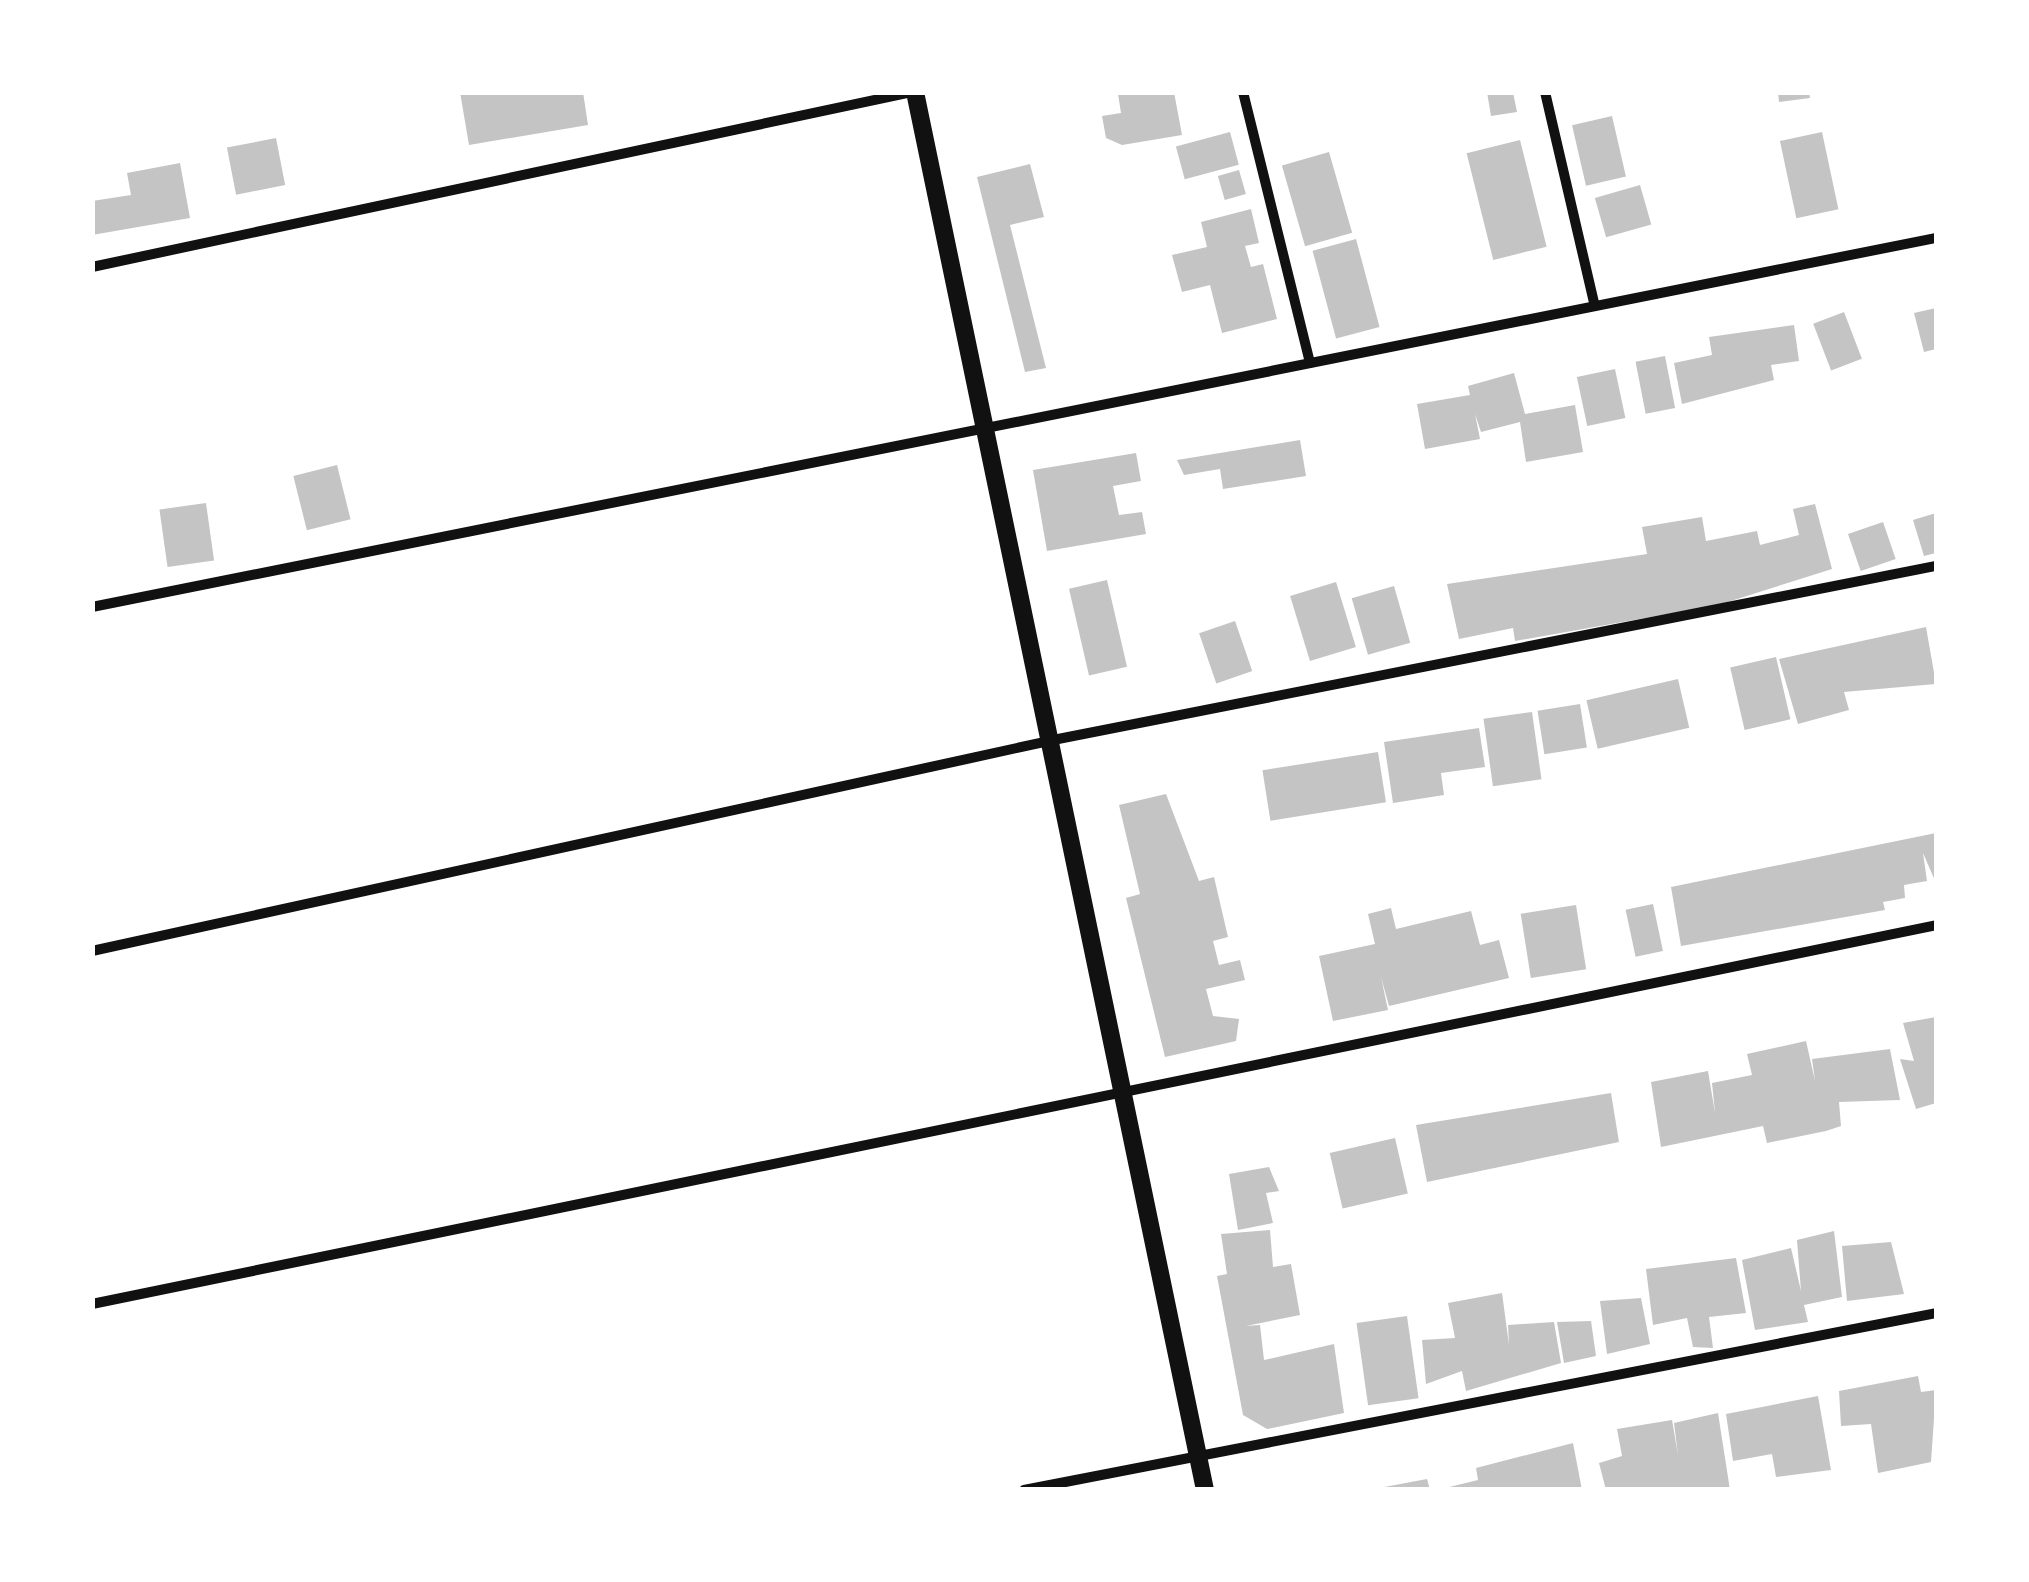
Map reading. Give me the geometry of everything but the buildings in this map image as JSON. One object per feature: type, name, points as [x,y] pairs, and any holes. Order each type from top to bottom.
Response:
[{"type":"street","points":[[92,267],[914,92],[990,423],[1120,1093],[1205,1490]]},
{"type":"street","points":[[1243,92],[1310,364]]},
{"type":"street","points":[[1546,92],[1594,302]]},
{"type":"street","points":[[92,607],[990,423],[1310,364],[1594,302],[1936,238]]},
{"type":"street","points":[[92,951],[1053,740],[1936,566]]},
{"type":"street","points":[[92,1304],[1936,925]]},
{"type":"street","points":[[1024,1490],[1936,1312]]}]
